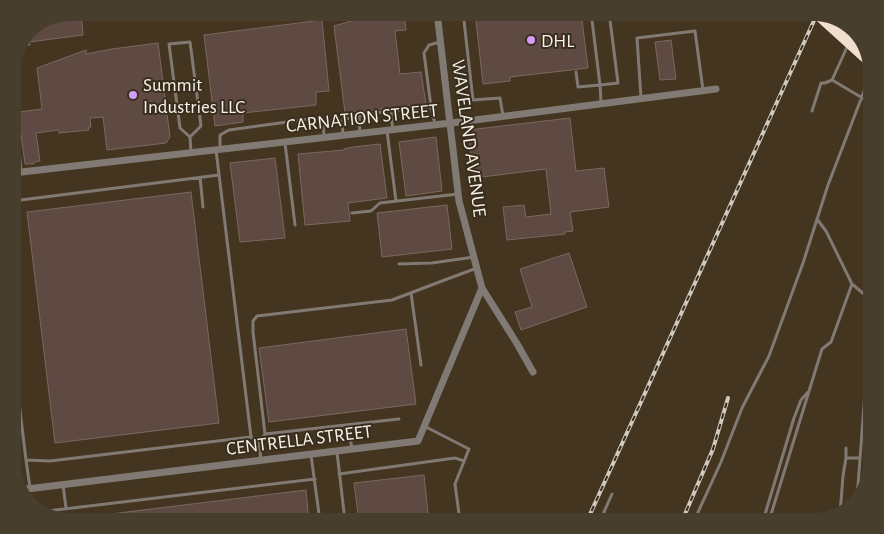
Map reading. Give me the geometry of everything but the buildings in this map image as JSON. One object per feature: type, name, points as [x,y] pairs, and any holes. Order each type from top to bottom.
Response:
[{"type":"highway","points":[[828,24],[859,51]]},
{"type":"street","name":"WAVELAND AVENUE","points":[[438,21],[459,201],[482,288],[533,372]]},
{"type":"street","name":"CARNATION STREET","points":[[22,172],[436,125],[716,89]]},
{"type":"street","name":"CENTRELLA STREET","points":[[30,488],[418,442],[482,288]]},
{"type":"lane","points":[[464,21],[473,100],[500,98],[504,116]]},
{"type":"lane","points":[[592,21],[601,104]]},
{"type":"lane","points":[[576,72],[578,87],[618,83],[610,21]]},
{"type":"lane","points":[[641,99],[637,38],[695,32],[703,91]]},
{"type":"lane","points":[[812,111],[821,83],[832,80],[851,38]]},
{"type":"lane","points":[[190,137],[201,126],[190,42],[169,44],[180,128],[190,137],[191,153]]},
{"type":"lane","points":[[436,125],[431,107],[424,53],[430,45],[440,42]]},
{"type":"lane","points":[[698,513],[742,408],[769,356],[828,185],[862,97],[832,80]]},
{"type":"lane","points":[[343,136],[342,121],[345,119],[431,107]]},
{"type":"lane","points":[[392,112],[390,130],[396,201]]},
{"type":"lane","points":[[359,116],[360,134]]},
{"type":"lane","points":[[259,444],[251,437],[219,175],[218,150],[220,135],[228,130],[317,118],[323,123],[325,138]]},
{"type":"lane","points":[[285,142],[295,225]]},
{"type":"lane","points":[[21,164],[22,172]]},
{"type":"lane","points":[[21,199],[219,175]]},
{"type":"lane","points":[[200,177],[203,207]]},
{"type":"lane","points":[[352,213],[371,211],[380,203],[458,194]]},
{"type":"lane","points":[[817,219],[826,231],[852,284],[863,293]]},
{"type":"lane","points":[[399,264],[432,263],[474,257]]},
{"type":"lane","points":[[261,460],[259,444],[265,434],[252,332],[253,321],[257,316],[392,300],[477,268]]},
{"type":"lane","points":[[773,513],[822,349],[831,342],[852,284]]},
{"type":"lane","points":[[411,293],[421,365]]},
{"type":"lane","points":[[765,513],[800,400],[809,392]]},
{"type":"lane","points":[[21,419],[30,488]]},
{"type":"lane","points":[[265,434],[398,419]]},
{"type":"lane","points":[[858,484],[863,421]]},
{"type":"lane","points":[[348,425],[352,449]]},
{"type":"lane","points":[[424,426],[469,449],[455,484],[459,513]]},
{"type":"lane","points":[[26,460],[50,461],[251,437]]},
{"type":"lane","points":[[841,505],[846,448]]},
{"type":"lane","points":[[336,451],[344,513]]},
{"type":"lane","points":[[311,454],[319,513]]},
{"type":"lane","points":[[339,474],[455,458],[464,461]]},
{"type":"lane","points":[[846,458],[860,458]]},
{"type":"lane","points":[[54,510],[315,479]]},
{"type":"lane","points":[[62,484],[66,508]]},
{"type":"lane","points":[[604,513],[612,494]]},
{"type":"shaded area","points":[[814,21],[838,28],[851,38],[858,49],[863,67],[863,464],[859,482],[853,494],[844,503],[832,509],[814,513],[70,513],[52,509],[40,503],[26,485],[21,467],[21,67],[26,49],[31,40],[43,30],[61,22]]},
{"type":"railway","points":[[591,513],[814,21]]},
{"type":"railway","points":[[685,513],[713,449],[728,398]]},
{"type":"place","name":"DHL","points":[[531,40]]},
{"type":"place","name":"Summit Industries LLC","points":[[133,95]]}]
